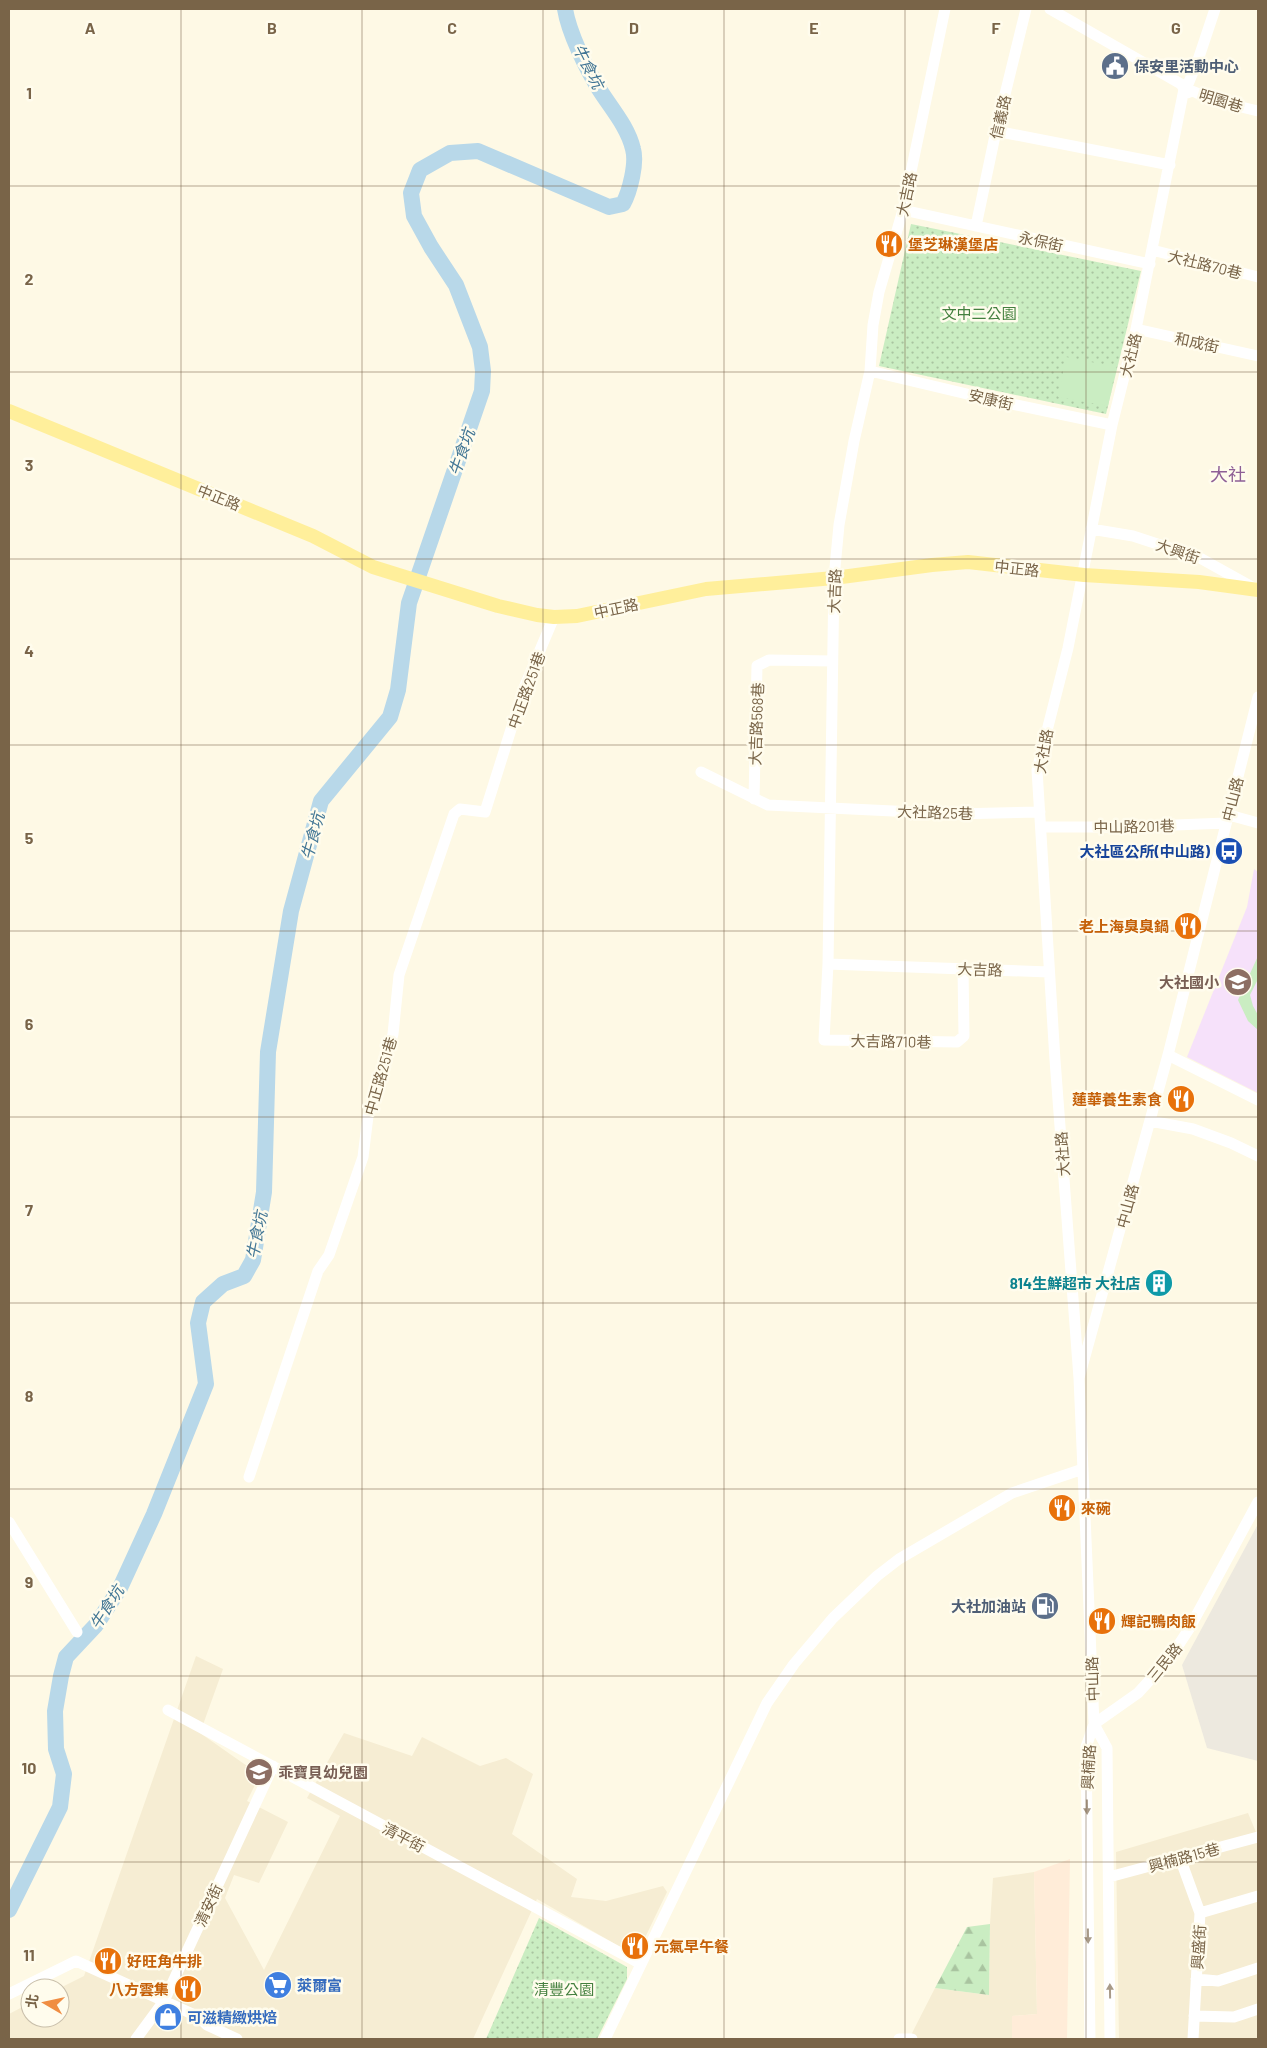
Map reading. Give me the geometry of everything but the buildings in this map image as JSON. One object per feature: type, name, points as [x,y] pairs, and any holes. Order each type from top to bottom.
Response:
[{"type":"main road","name":"中正路","points":[[9,411],[313,536],[373,567],[498,606],[554,617],[577,616],[706,589],[834,578],[968,562],[1084,575],[1199,582],[1258,590]]},
{"type":"street","name":"大吉路","points":[[945,9],[903,210],[872,325],[870,371],[854,441],[839,525],[834,578],[828,964],[1049,972]]},
{"type":"street","name":"信義路","points":[[976,226],[996,131],[1026,9]]},
{"type":"street","points":[[1050,9],[1181,84],[1184,88],[1184,94]]},
{"type":"street","name":"大社路","points":[[1079,1378],[1049,972],[1037,770],[1068,648],[1084,575],[1091,529],[1112,425],[1136,329],[1184,94],[1198,60],[1215,9]]},
{"type":"street","name":"明園巷","points":[[1184,94],[1192,91],[1198,92],[1212,100],[1258,112]]},
{"type":"street","points":[[996,131],[1170,165]]},
{"type":"street","name":"永保街","points":[[903,210],[1150,264]]},
{"type":"street","name":"大社路70巷","points":[[1152,250],[1258,277]]},
{"type":"street","name":"和成街","points":[[1136,329],[1258,356]]},
{"type":"street","name":"安康街","points":[[870,371],[988,399],[1112,425]]},
{"type":"street","name":"大興街","points":[[1091,529],[1133,536],[1200,558],[1258,590]]},
{"type":"street","name":"中正路251巷","points":[[249,1478],[318,1271],[330,1255],[363,1157],[368,1116],[393,1034],[398,975],[454,814],[460,809],[485,812],[524,688],[554,617]]},
{"type":"street","name":"大吉路568巷","points":[[754,799],[757,666],[769,660],[832,661]]},
{"type":"street","name":"中山路","points":[[1094,1724],[1079,1378],[1168,1054],[1258,697]]},
{"type":"street","name":"大社路25巷","points":[[701,772],[768,805],[955,814],[1040,812]]},
{"type":"street","name":"中山路201巷","points":[[1040,827],[1125,827],[1228,819],[1258,823]]},
{"type":"street","name":"大吉路710巷","points":[[828,964],[824,1040],[957,1042],[964,1036],[963,968]]},
{"type":"street","points":[[1168,1054],[1258,1100]]},
{"type":"street","points":[[1150,1121],[1193,1129],[1231,1142],[1258,1156]]},
{"type":"street","points":[[605,2039],[767,1703],[794,1664],[833,1618],[877,1576],[925,1543],[1012,1493],[1083,1470]]},
{"type":"street","name":"三民路","points":[[1094,1724],[1138,1693],[1170,1658],[1189,1629],[1258,1502]]},
{"type":"street","points":[[9,1522],[77,1632]]},
{"type":"street","name":"清平街","points":[[168,1710],[641,1964]]},
{"type":"street","name":"興楠路","points":[[1094,1724],[1107,1748],[1110,2039]]},
{"type":"street","name":"興楠路","points":[[1090,2039],[1086,1747],[1094,1724]]},
{"type":"street","name":"清安街","points":[[136,2039],[164,2001],[273,1766]]},
{"type":"street","name":"興楠路15巷","points":[[1109,1877],[1258,1837]]},
{"type":"street","name":"興盛街","points":[[1180,1858],[1200,1913],[1193,2039]]},
{"type":"street","points":[[1200,1913],[1258,1896]]},
{"type":"street","points":[[9,1994],[76,1961],[199,2017],[207,2025],[236,2039]]},
{"type":"street","points":[[1196,1979],[1218,1981],[1258,1968]]},
{"type":"street","points":[[1194,2016],[1234,2017],[1258,2009]]},
{"type":"street","points":[[899,2039],[912,2039]]},
{"type":"shaded area","name":"大社國小","points":[[1254,869],[1258,872],[1258,1093],[1187,1057],[1247,907]]},
{"type":"shaded area","points":[[1258,1524],[1258,1761],[1207,1748],[1182,1665]]},
{"type":"shaded area","points":[[196,1656],[223,1669],[200,1733],[260,1775],[247,1801],[288,1822],[259,1883],[234,1875],[225,1898],[264,1970],[340,1816],[307,1798],[344,1733],[412,1756],[422,1737],[480,1766],[506,1758],[533,1774],[512,1834],[577,1879],[571,1897],[606,1901],[663,1886],[667,1892],[640,1948],[629,1952],[537,1899],[473,2039],[9,2039],[9,2014],[20,2008],[20,2028],[70,2028],[70,1983],[84,1976]]},
{"type":"shaded area","points":[[1248,1813],[1258,1837],[1258,2039],[1119,2039],[1116,1852]]},
{"type":"shaded area","points":[[1070,1859],[1067,2039],[1012,2039],[1012,2016],[1037,2014],[1034,1872]]},
{"type":"shaded area","points":[[1034,1872],[1037,2014],[1012,2016],[1012,2039],[909,2039],[935,1988],[989,1995],[993,1878]]},
{"type":"green space","name":"文中二公園","points":[[911,224],[1141,271],[1106,414],[879,366]]},
{"type":"green space","points":[[1066,357],[1116,367],[1108,406],[1058,397]]},
{"type":"green space","points":[[1258,956],[1258,979],[1250,995],[1258,1015],[1258,1030],[1248,1021],[1238,1000]]},
{"type":"green space","name":"清豐公園","points":[[539,1918],[627,1967],[627,1979],[597,2039],[486,2039]]},
{"type":"green space","points":[[990,1924],[989,1995],[935,1988],[967,1927]]},
{"type":"waterway","name":"牛食坑","points":[[9,1910],[60,1807],[64,1774],[56,1749],[55,1711],[66,1657],[96,1625],[120,1588],[154,1514],[206,1384],[198,1323],[203,1302],[223,1284],[244,1276],[253,1260],[264,1192],[268,1052],[291,911],[321,801],[390,717],[398,690],[409,603],[482,391],[483,371],[480,347],[456,285],[431,247],[414,216],[411,193],[420,170],[450,153],[478,151],[609,207],[623,204],[628,192],[634,162],[631,141],[584,61],[570,29],[565,9]]},
{"type":"place","name":"保安里活動中心","points":[[1115,66]]},
{"type":"place","name":"堡芝琳漢堡店","points":[[889,244]]},
{"type":"place","name":"大社區公所(中山路)","points":[[1229,851]]},
{"type":"place","name":"老上海臭臭鍋","points":[[1188,926]]},
{"type":"place","name":"大社國小","points":[[1238,982]]},
{"type":"place","name":"蓮華養生素食","points":[[1181,1099]]},
{"type":"place","name":"814生鮮超市 大社店","points":[[1159,1283]]},
{"type":"place","name":"來碗","points":[[1062,1508]]},
{"type":"place","name":"大社加油站","points":[[1045,1606]]},
{"type":"place","name":"輝記鴨肉飯","points":[[1102,1621]]},
{"type":"place","name":"乖寶貝幼兒園","points":[[259,1772]]},
{"type":"place","name":"元氣早午餐","points":[[635,1946]]},
{"type":"place","name":"好旺角牛排","points":[[108,1961]]},
{"type":"place","name":"萊爾富","points":[[278,1985]]},
{"type":"place","name":"八方雲集","points":[[188,1989]]},
{"type":"place","name":"可滋精緻烘焙","points":[[168,2017]]},
{"type":"district","name":"大社","points":[[1228,474]]}]
